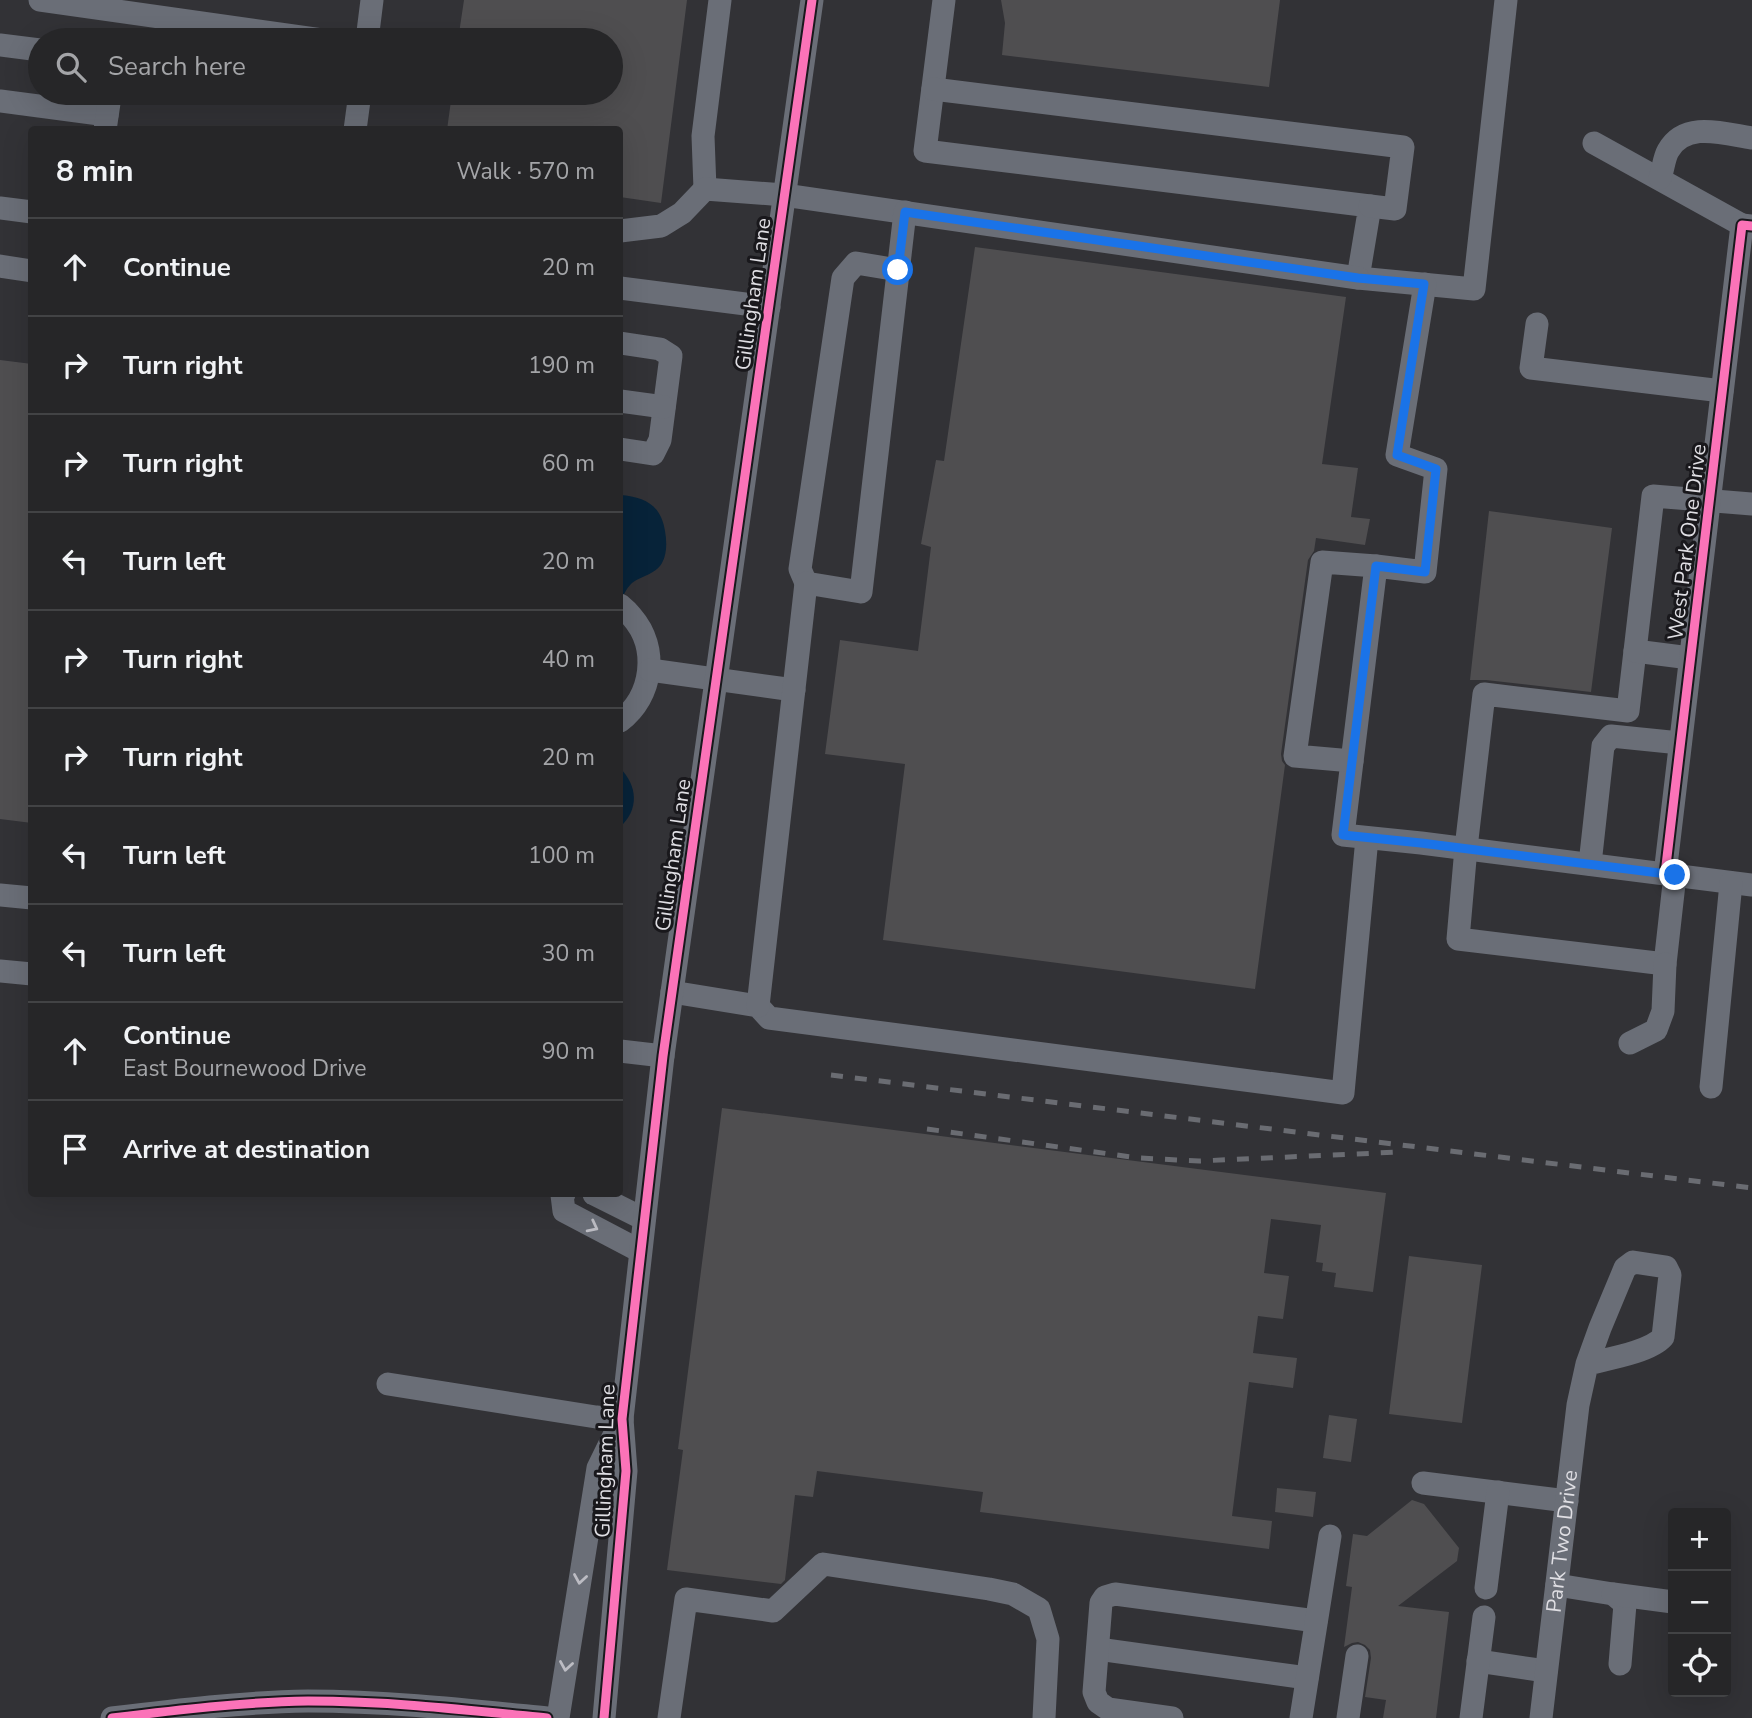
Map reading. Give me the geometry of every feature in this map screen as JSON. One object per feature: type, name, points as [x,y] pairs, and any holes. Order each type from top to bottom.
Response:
[{"type":"street","points":[[40,0],[237,28]]},
{"type":"street","points":[[368,28],[372,0]]},
{"type":"street","points":[[623,231],[661,226],[682,213],[705,189],[703,136],[720,0]]},
{"type":"street","name":"Gillingham Lane","points":[[604,1718],[626,1471],[622,1419],[663,1056],[812,0]]},
{"type":"street","points":[[933,89],[1404,147],[1395,209],[925,151],[944,0]]},
{"type":"street","points":[[705,189],[784,195],[1358,278],[1474,289],[1506,0]]},
{"type":"street","points":[[0,45],[28,48]]},
{"type":"street","points":[[0,101],[28,104]]},
{"type":"street","points":[[39,105],[106,112]]},
{"type":"street","points":[[356,126],[358,105]]},
{"type":"street","points":[[1660,178],[1668,151],[1680,138],[1698,130],[1752,138]]},
{"type":"street","points":[[1594,143],[1747,225]]},
{"type":"street","points":[[1358,278],[1370,206]]},
{"type":"street","points":[[0,208],[28,212]]},
{"type":"street","points":[[806,583],[862,592],[905,212]]},
{"type":"street","name":"West Park One Drive","points":[[1630,1043],[1656,1030],[1663,1011],[1680,743],[1722,391],[1747,225]]},
{"type":"street","points":[[758,1006],[806,583],[800,569],[843,278],[856,263],[898,270]]},
{"type":"street","points":[[0,266],[28,270]]},
{"type":"street","points":[[1352,761],[1295,756],[1322,562],[1425,572],[1436,469],[1397,455],[1424,284]]},
{"type":"street","points":[[623,288],[769,307]]},
{"type":"street","points":[[1537,324],[1531,368],[1722,391]]},
{"type":"street","points":[[623,343],[660,349],[671,356],[660,440],[653,454],[623,449]]},
{"type":"street","points":[[623,401],[664,407]]},
{"type":"street","points":[[1665,964],[1458,939],[1484,694],[1628,711],[1653,496],[1752,505]]},
{"type":"street","points":[[1376,566],[1343,835],[1742,884],[1711,1087]]},
{"type":"street","points":[[623,608],[639,626],[648,647],[650,670],[643,694],[623,718]]},
{"type":"street","points":[[1635,651],[1690,658]]},
{"type":"street","points":[[650,670],[794,690]]},
{"type":"street","points":[[1590,864],[1603,746],[1611,737],[1680,743]]},
{"type":"street","points":[[671,992],[758,1006],[769,1018],[1343,1093],[1367,838]]},
{"type":"street","points":[[0,895],[28,898]]},
{"type":"street","points":[[0,971],[28,974]]},
{"type":"street","points":[[623,1051],[663,1056]]},
{"type":"street","points":[[562,1197],[564,1212],[640,1251]]},
{"type":"street","points":[[600,1197],[644,1219]]},
{"type":"street","name":"Park Two Drive","points":[[1541,1718],[1578,1405],[1587,1364],[1625,1268],[1633,1262],[1666,1267],[1670,1275],[1663,1337],[1657,1344],[1587,1364]]},
{"type":"street","points":[[388,1384],[622,1419]]},
{"type":"street","name":"Gillingham Lane","points":[[558,1718],[598,1468],[622,1419]]},
{"type":"street","points":[[1423,1483],[1567,1501]]},
{"type":"street","points":[[1486,1588],[1498,1492]]},
{"type":"street","points":[[1301,1718],[1330,1536]]},
{"type":"street","points":[[670,1718],[686,1599],[773,1611],[822,1564],[989,1589],[1013,1594],[1039,1609],[1048,1639],[1044,1718]]},
{"type":"street","points":[[1557,1585],[1668,1601]]},
{"type":"street","points":[[1172,1718],[1108,1709],[1098,1702],[1094,1692],[1101,1603],[1105,1597],[1115,1594],[1317,1620]]},
{"type":"street","points":[[1614,1594],[1625,1604],[1619,1664]]},
{"type":"street","points":[[1471,1718],[1484,1616]]},
{"type":"street","points":[[1098,1649],[1307,1678]]},
{"type":"street","points":[[1348,1718],[1357,1656]]},
{"type":"street","points":[[1478,1661],[1546,1671]]},
{"type":"street","points":[[112,1718],[224,1706],[307,1701],[373,1703],[547,1718]]},
{"type":"water","points":[[623,496],[644,500],[656,509],[666,535],[662,563],[626,590],[623,596]]},
{"type":"water","points":[[623,772],[630,782],[634,798],[631,813],[623,824]]},
{"type":"building","points":[[464,0],[687,0],[661,203],[623,197],[623,126],[448,126],[450,105],[623,105],[623,28],[460,28]]},
{"type":"building","points":[[1001,0],[1280,0],[1269,87],[1002,55],[1005,23]]},
{"type":"building","points":[[975,247],[1346,297],[1322,464],[1358,468],[1351,517],[1370,519],[1365,545],[1316,538],[1314,551],[1308,560],[1281,754],[1285,765],[1255,989],[883,940],[905,764],[825,754],[840,640],[918,651],[931,547],[921,544],[936,460],[944,461]]},
{"type":"building","points":[[0,360],[28,364],[28,822],[0,819]]},
{"type":"building","points":[[1489,511],[1612,528],[1591,692],[1470,680]]},
{"type":"building","points":[[722,1108],[1386,1193],[1373,1292],[1334,1287],[1336,1273],[1322,1271],[1323,1263],[1316,1262],[1321,1225],[1271,1219],[1264,1273],[1289,1276],[1283,1319],[1258,1316],[1253,1353],[1297,1358],[1293,1388],[1249,1382],[1232,1516],[1272,1521],[1269,1549],[980,1512],[983,1492],[817,1471],[813,1497],[795,1495],[785,1580],[781,1584],[667,1570],[683,1450],[678,1449]]},
{"type":"building","points":[[1409,1256],[1482,1265],[1462,1423],[1389,1414]]},
{"type":"building","points":[[1329,1415],[1357,1419],[1351,1462],[1323,1458]]},
{"type":"building","points":[[1277,1488],[1316,1492],[1313,1517],[1275,1512]]},
{"type":"building","points":[[1412,1500],[1424,1504],[1459,1548],[1457,1561],[1398,1606],[1449,1612],[1436,1718],[1383,1718],[1386,1700],[1365,1697],[1370,1650],[1358,1642],[1344,1647],[1352,1587],[1346,1586],[1353,1534],[1367,1536]]},
{"type":"railway","points":[[831,1075],[1752,1188]]},
{"type":"railway","points":[[927,1129],[1139,1158],[1199,1161],[1400,1152]]},
{"type":"cycle path","points":[[604,1718],[626,1471],[622,1419],[663,1056],[812,0]]},
{"type":"cycle path","points":[[1665,874],[1742,225],[1752,226]]},
{"type":"cycle path","points":[[112,1718],[185,1709],[308,1701],[398,1704],[547,1718]]},
{"type":"route","points":[[898,270],[905,212],[1358,278],[1424,284],[1397,455],[1436,469],[1425,572],[1376,566],[1343,835],[1675,875]]}]
